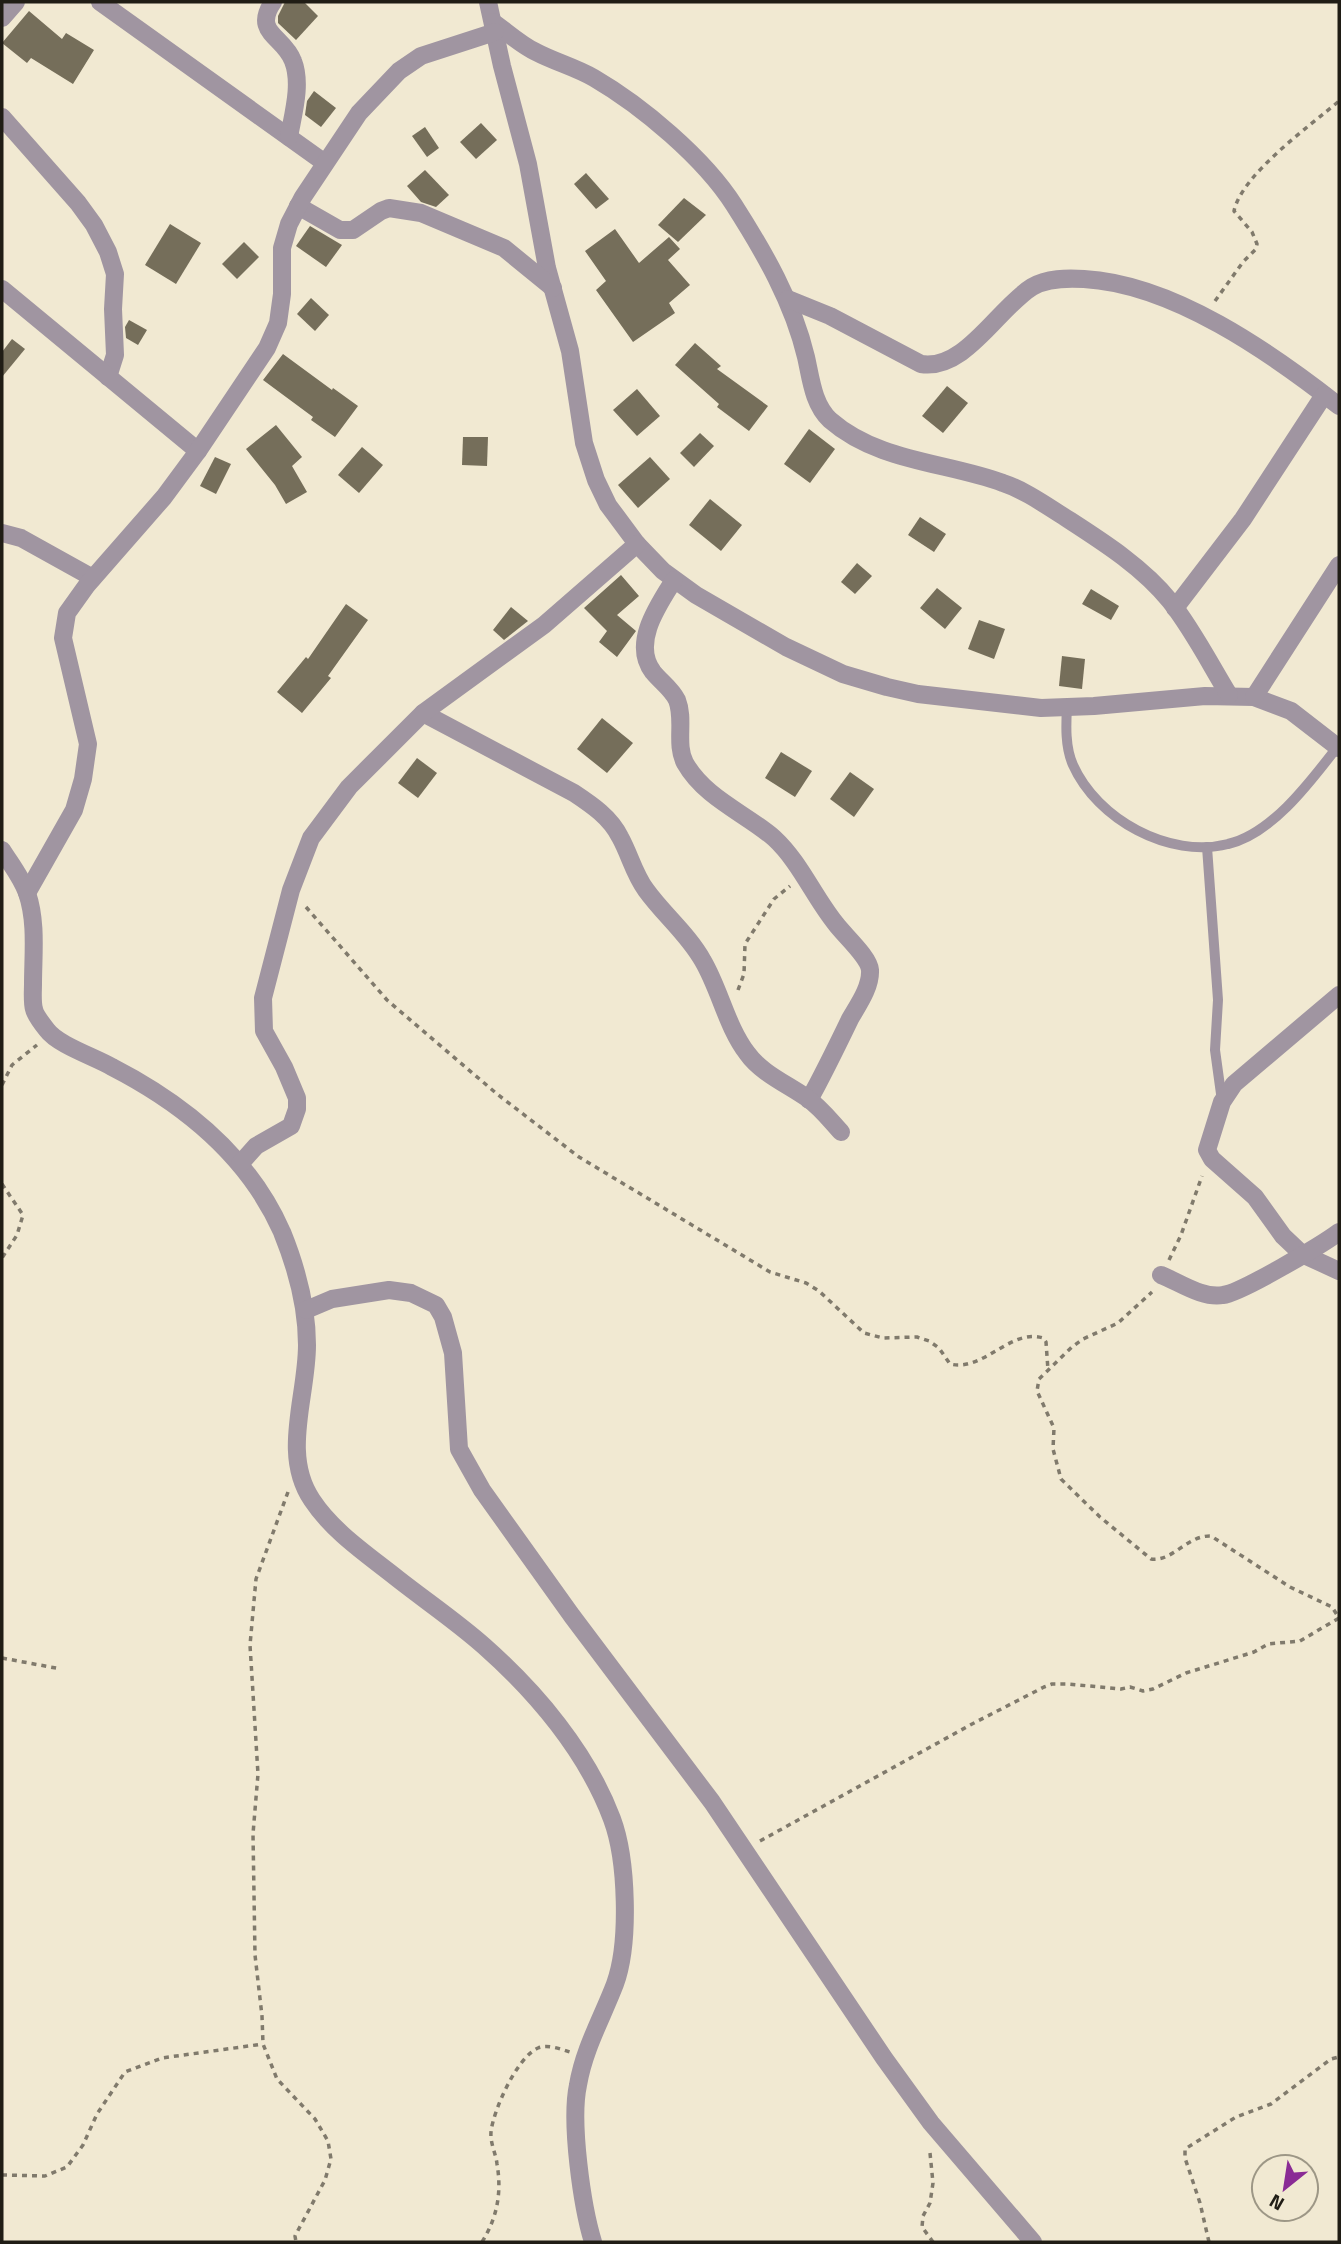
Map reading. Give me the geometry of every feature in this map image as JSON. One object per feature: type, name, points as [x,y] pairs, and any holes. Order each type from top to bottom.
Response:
[{"type":"street","points":[[2,18],[16,2]]},
{"type":"street","points":[[100,2],[325,163]]},
{"type":"street","points":[[273,2],[267,10],[265,22],[268,30],[293,60],[296,76],[289,137]]},
{"type":"street","points":[[488,2],[528,164],[552,288],[570,352],[584,443],[596,480],[608,505],[637,544],[674,580],[740,622],[786,647],[844,674],[918,694],[1041,708],[1229,695],[1254,697],[1291,711],[1338,747]]},
{"type":"street","points":[[27,893],[75,810],[88,744],[63,638],[67,613],[93,578],[164,497],[267,348],[278,323],[282,294],[282,248],[289,224],[359,113],[399,71],[421,56],[494,27]]},
{"type":"street","points":[[494,27],[534,52],[578,69],[597,80],[643,113],[713,176],[732,203],[788,299],[800,329],[818,404],[830,419],[857,438],[885,450],[1004,483],[1038,500],[1115,551],[1146,576],[1175,608],[1229,695]]},
{"type":"street","points":[[2,117],[78,203],[94,225],[108,252],[115,274],[115,355],[108,377]]},
{"type":"street","points":[[298,206],[340,230],[347,231],[389,208],[421,213],[504,248],[552,288]]},
{"type":"street","points":[[788,299],[830,316],[921,364],[934,366],[948,361],[967,348],[1016,299],[1033,286],[1051,279],[1102,280],[1128,285],[1166,298],[1203,316],[1292,370],[1339,406]]},
{"type":"street","points":[[2,289],[198,451]]},
{"type":"street","points":[[1175,608],[1243,519],[1324,395]]},
{"type":"street","points":[[2,533],[21,538],[93,578]]},
{"type":"street","points":[[240,1164],[256,1146],[291,1126],[297,1109],[293,1088],[264,1031],[263,998],[291,890],[311,838],[349,787],[423,713],[544,625],[637,544]]},
{"type":"street","points":[[1254,697],[1339,565]]},
{"type":"street","points":[[674,580],[651,619],[646,644],[652,671],[671,690],[678,702],[683,759],[691,772],[719,799],[774,839],[834,922],[867,960],[870,968],[864,993],[809,1100]]},
{"type":"street","points":[[423,713],[574,793],[610,821],[647,892],[684,933],[704,961],[739,1042],[749,1056],[764,1070],[809,1100],[841,1132]]},
{"type":"street","points":[[2,850],[27,893],[35,941],[34,1009],[50,1035],[158,1093],[183,1111],[240,1164],[259,1188],[283,1235],[298,1275],[306,1310],[307,1350],[296,1449],[298,1468],[312,1500],[327,1520],[366,1554],[484,1646],[525,1688],[559,1725],[612,1819],[623,1867],[621,1951],[615,1984],[590,2039],[575,2101],[584,2203],[593,2242]]},
{"type":"street","points":[[1339,995],[1234,1084],[1222,1102],[1207,1150],[1212,1159],[1255,1197],[1283,1236],[1303,1254],[1339,1271]]},
{"type":"street","points":[[1161,1275],[1208,1295],[1224,1296],[1339,1232]]},
{"type":"street","points":[[306,1310],[332,1299],[389,1290],[411,1293],[436,1305],[443,1317],[453,1353],[459,1449],[481,1490],[712,1802],[884,2058],[931,2123],[1033,2242]]},
{"type":"lane","points":[[1067,707],[1066,729],[1072,763],[1086,789],[1112,813],[1167,843],[1207,846],[1229,844],[1254,833],[1310,783],[1338,747]]},
{"type":"lane","points":[[1207,846],[1218,1000],[1215,1049],[1222,1102]]},
{"type":"path","points":[[1203,316],[1256,248],[1257,239],[1234,211],[1237,198],[1274,157],[1339,101]]},
{"type":"path","points":[[727,1011],[744,974],[745,944],[774,899],[804,877]]},
{"type":"path","points":[[291,890],[387,1000],[497,1094],[579,1157],[770,1272],[806,1283],[819,1291],[864,1333],[883,1338],[917,1337],[939,1348],[950,1364],[959,1367],[975,1363],[1019,1340],[1038,1336],[1046,1342],[1048,1370]]},
{"type":"path","points":[[2,1085],[12,1065],[50,1035]]},
{"type":"path","points":[[744,1850],[1044,1687],[1068,1684],[1121,1689],[1130,1687],[1143,1691],[1153,1689],[1186,1673],[1254,1653],[1268,1644],[1300,1642],[1339,1618],[1332,1607],[1290,1587],[1211,1536],[1202,1536],[1163,1559],[1151,1559],[1100,1517],[1061,1479],[1057,1468],[1053,1449],[1054,1428],[1037,1391],[1039,1379],[1083,1339],[1118,1323],[1150,1295],[1181,1235],[1204,1173],[1212,1159]]},
{"type":"path","points":[[2,1184],[23,1215],[17,1235],[2,1258]]},
{"type":"path","points":[[296,2242],[295,2236],[325,2180],[331,2159],[328,2141],[315,2119],[277,2079],[262,2044],[262,2016],[255,1955],[253,1834],[258,1774],[250,1645],[256,1579],[298,1468]]},
{"type":"path","points":[[2,1658],[61,1669]]},
{"type":"path","points":[[2,2175],[45,2176],[67,2167],[83,2145],[97,2114],[125,2072],[162,2058],[262,2044]]},
{"type":"path","points":[[482,2242],[492,2226],[500,2195],[490,2135],[494,2117],[507,2086],[522,2064],[538,2048],[550,2046],[585,2057]]},
{"type":"path","points":[[1209,2242],[1185,2158],[1185,2149],[1236,2117],[1271,2104],[1331,2059],[1339,2057]]},
{"type":"path","points":[[931,2123],[930,2163],[933,2183],[922,2227],[933,2242]]},
{"type":"building","points":[[285,2],[304,2],[318,16],[296,40],[278,23],[278,16]]},
{"type":"building","points":[[29,11],[62,39],[66,33],[94,50],[73,84],[31,58],[27,63],[2,43]]},
{"type":"building","points":[[314,91],[336,108],[321,127],[305,115],[307,101]]},
{"type":"building","points":[[481,123],[497,140],[476,159],[460,142]]},
{"type":"building","points":[[425,127],[439,148],[427,157],[412,136]]},
{"type":"building","points":[[425,170],[449,195],[436,207],[421,202],[407,186]]},
{"type":"building","points":[[586,173],[609,199],[596,209],[574,184]]},
{"type":"building","points":[[684,198],[706,215],[678,242],[658,225]]},
{"type":"building","points":[[170,224],[201,243],[176,284],[145,265]]},
{"type":"building","points":[[310,226],[342,245],[326,267],[296,246]]},
{"type":"building","points":[[615,229],[639,263],[669,237],[680,249],[668,260],[690,285],[669,303],[675,313],[633,342],[596,290],[606,281],[585,251]]},
{"type":"building","points":[[244,242],[259,257],[237,279],[222,264]]},
{"type":"building","points":[[311,298],[329,315],[315,331],[297,314]]},
{"type":"building","points":[[129,320],[147,330],[138,345],[126,338],[125,327]]},
{"type":"building","points":[[12,339],[25,349],[2,377],[2,352]]},
{"type":"building","points":[[695,343],[721,366],[717,369],[768,406],[749,431],[717,407],[719,404],[675,365]]},
{"type":"building","points":[[283,354],[358,406],[335,437],[263,380]]},
{"type":"building","points":[[947,386],[968,403],[943,433],[922,416]]},
{"type":"building","points":[[637,389],[660,416],[637,436],[613,410]]},
{"type":"building","points":[[276,425],[302,457],[292,466],[307,492],[286,504],[275,485],[246,449]]},
{"type":"building","points":[[809,429],[835,449],[810,483],[784,464]]},
{"type":"building","points":[[700,433],[714,446],[694,467],[680,453]]},
{"type":"building","points":[[463,437],[488,437],[487,466],[462,465]]},
{"type":"building","points":[[362,447],[383,465],[359,493],[338,475]]},
{"type":"building","points":[[215,457],[231,464],[216,494],[200,486]]},
{"type":"building","points":[[650,457],[670,479],[638,508],[618,485]]},
{"type":"building","points":[[710,499],[742,525],[721,551],[689,525]]},
{"type":"building","points":[[920,517],[946,534],[934,552],[908,535]]},
{"type":"building","points":[[857,563],[872,576],[855,594],[841,582]]},
{"type":"building","points":[[621,575],[639,596],[617,615],[636,631],[617,657],[599,642],[607,631],[584,608]]},
{"type":"building","points":[[937,588],[962,608],[945,629],[920,608]]},
{"type":"building","points":[[1091,589],[1119,606],[1111,620],[1082,604]]},
{"type":"building","points":[[346,604],[368,620],[328,676],[331,678],[302,713],[277,692],[306,657],[308,659]]},
{"type":"building","points":[[511,607],[528,621],[504,640],[493,630]]},
{"type":"building","points":[[979,620],[1005,629],[994,659],[968,649]]},
{"type":"building","points":[[1062,656],[1085,659],[1082,689],[1059,686]]},
{"type":"building","points":[[602,718],[633,743],[607,773],[577,749]]},
{"type":"building","points":[[781,752],[812,771],[795,797],[765,778]]},
{"type":"building","points":[[417,758],[437,773],[418,798],[398,783]]},
{"type":"building","points":[[850,772],[874,789],[854,817],[830,799]]}]
